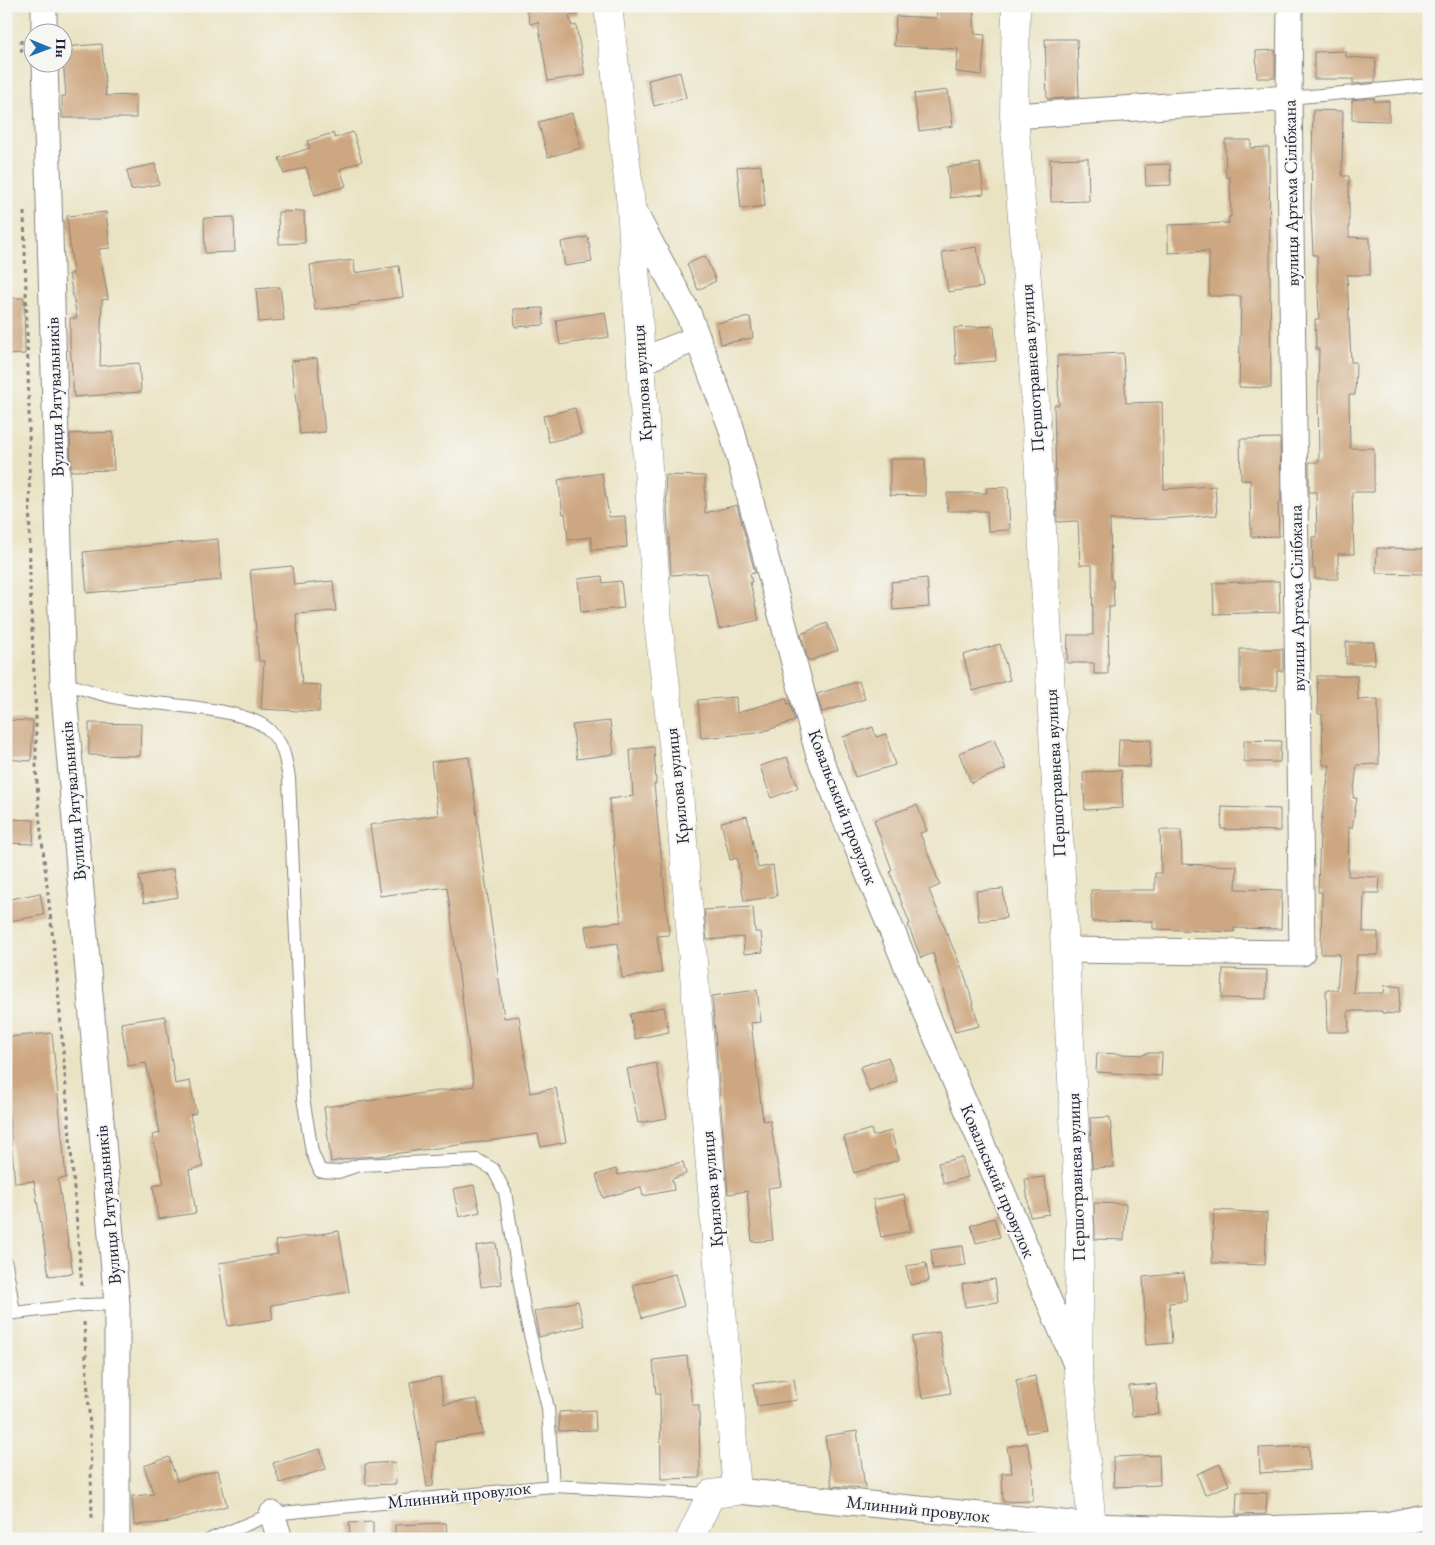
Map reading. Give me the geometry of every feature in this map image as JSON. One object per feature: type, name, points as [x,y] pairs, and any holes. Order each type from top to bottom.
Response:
[{"type":"street","points":[[44,6],[44,22]]},
{"type":"street","name":"Крилова вулиця","points":[[608,6],[631,206],[658,622],[679,793],[724,1492],[690,1539]]},
{"type":"street","name":"Першотравнева вулиця","points":[[1016,6],[1014,116],[1032,354],[1080,1227],[1078,1369],[1093,1532]]},
{"type":"street","name":"вулиця Артема Сілібжана","points":[[1065,950],[1302,953],[1289,98],[1290,6]]},
{"type":"street","name":"Вулиця Рятувальників","points":[[45,72],[63,683],[117,1304],[117,1539]]},
{"type":"street","points":[[1014,116],[1289,98]]},
{"type":"street","name":"Ковальський провулок","points":[[631,206],[688,313],[731,426],[819,756],[1078,1369]]},
{"type":"street","points":[[640,364],[660,353],[698,338]]},
{"type":"street","name":"Млинний провулок","points":[[724,1492],[1093,1532],[1386,1525],[1429,1516]]},
{"type":"street","points":[[272,1514],[280,1539]]},
{"type":"lane","points":[[1289,98],[1429,85]]},
{"type":"lane","points":[[63,683],[127,700],[223,712],[254,719],[269,729],[283,748],[290,778],[303,1098],[312,1152],[320,1171],[338,1172],[359,1165],[477,1160],[492,1169],[506,1192],[525,1314],[548,1408],[553,1486]]},
{"type":"lane","points":[[6,1264],[10,1313],[84,1305],[117,1304]]},
{"type":"lane","name":"Млинний провулок","points":[[211,1539],[272,1514],[553,1486],[724,1492]]},
{"type":"building","points":[[526,6],[578,6],[578,14],[569,16],[572,26],[576,25],[585,75],[548,81],[538,22],[530,24]]},
{"type":"building","points":[[936,6],[973,6],[975,34],[985,35],[982,75],[956,72],[958,49],[894,46],[896,16],[937,18]]},
{"type":"building","points":[[1045,39],[1077,39],[1079,97],[1047,99]]},
{"type":"building","points":[[102,44],[106,96],[136,95],[136,118],[62,118],[62,96],[66,96],[64,72],[72,72],[72,46]]},
{"type":"building","points":[[1275,50],[1275,78],[1257,78],[1256,51]]},
{"type":"building","points":[[1346,51],[1346,57],[1376,59],[1375,82],[1353,84],[1353,79],[1314,79],[1314,52]]},
{"type":"building","points":[[680,72],[686,98],[654,106],[648,80]]},
{"type":"building","points":[[948,90],[953,126],[919,131],[914,94]]},
{"type":"building","points":[[1374,98],[1374,101],[1389,101],[1389,121],[1352,120],[1352,100]]},
{"type":"building","points":[[1313,110],[1343,111],[1342,176],[1349,176],[1349,237],[1370,238],[1370,275],[1347,275],[1351,362],[1356,362],[1355,395],[1349,395],[1350,448],[1374,448],[1374,492],[1352,492],[1354,554],[1338,554],[1338,579],[1315,579],[1315,569],[1313,569],[1312,537],[1317,537],[1316,492],[1309,492],[1309,462],[1319,462],[1319,349],[1316,349],[1315,319],[1319,319],[1317,255],[1313,255],[1311,210]]},
{"type":"building","points":[[572,113],[581,148],[548,157],[538,122]]},
{"type":"building","points":[[353,132],[362,161],[340,169],[346,186],[315,195],[306,167],[284,174],[279,158],[310,148],[307,141],[333,133],[335,138]]},
{"type":"building","points":[[1225,140],[1251,140],[1251,148],[1269,147],[1271,388],[1239,387],[1241,296],[1209,296],[1209,251],[1168,253],[1168,225],[1229,223],[1228,217],[1231,217],[1230,177],[1226,177]]},
{"type":"building","points":[[1088,158],[1089,201],[1051,202],[1050,159]]},
{"type":"building","points":[[980,163],[984,194],[950,198],[947,167]]},
{"type":"building","points":[[155,164],[159,184],[131,190],[127,170]]},
{"type":"building","points":[[1170,164],[1171,185],[1146,186],[1145,165]]},
{"type":"building","points":[[761,165],[765,206],[741,209],[737,167]]},
{"type":"building","points":[[304,211],[305,243],[279,244],[278,212]]},
{"type":"building","points":[[106,212],[110,248],[99,249],[108,299],[102,300],[100,366],[139,363],[141,392],[74,397],[70,318],[77,318],[69,274],[73,274],[67,216]]},
{"type":"building","points":[[234,217],[235,252],[205,253],[204,218]]},
{"type":"building","points":[[588,237],[592,262],[565,266],[561,242]]},
{"type":"building","points":[[977,247],[983,287],[948,292],[942,252]]},
{"type":"building","points":[[705,256],[716,281],[698,290],[687,264]]},
{"type":"building","points":[[354,260],[355,273],[399,266],[403,297],[315,310],[310,265]]},
{"type":"building","points":[[280,287],[284,320],[259,322],[256,289]]},
{"type":"building","points":[[6,298],[24,298],[25,354],[6,355]]},
{"type":"building","points":[[543,308],[544,325],[515,327],[514,309]]},
{"type":"building","points":[[605,312],[609,337],[560,345],[556,320]]},
{"type":"building","points":[[750,317],[753,338],[721,344],[717,323]]},
{"type":"building","points":[[994,326],[996,361],[956,364],[954,328]]},
{"type":"building","points":[[1123,353],[1126,403],[1162,402],[1164,489],[1215,486],[1217,515],[1165,519],[1110,520],[1111,580],[1113,580],[1114,607],[1109,607],[1108,674],[1094,674],[1094,663],[1067,663],[1068,635],[1093,635],[1092,565],[1080,565],[1078,521],[1057,522],[1054,405],[1059,405],[1057,356]]},
{"type":"building","points":[[317,358],[325,432],[300,434],[291,361]]},
{"type":"building","points":[[575,408],[581,434],[549,442],[543,416]]},
{"type":"building","points":[[113,432],[114,470],[71,471],[70,434]]},
{"type":"building","points":[[1280,438],[1281,502],[1278,502],[1279,536],[1251,537],[1250,480],[1241,480],[1240,439]]},
{"type":"building","points":[[890,459],[925,459],[925,496],[890,495]]},
{"type":"building","points":[[602,473],[609,517],[625,516],[627,547],[592,550],[591,537],[568,540],[558,480]]},
{"type":"building","points":[[665,475],[705,476],[705,513],[737,505],[755,573],[750,574],[752,582],[750,582],[759,620],[719,629],[707,573],[671,575]]},
{"type":"building","points":[[1008,487],[1010,530],[988,531],[987,511],[947,511],[947,493],[987,493],[986,488]]},
{"type":"building","points":[[218,539],[221,580],[87,593],[83,552]]},
{"type":"building","points":[[1377,548],[1425,549],[1425,574],[1376,573]]},
{"type":"building","points":[[292,566],[294,585],[333,581],[336,611],[296,614],[302,684],[321,685],[319,712],[261,709],[264,661],[259,661],[250,570]]},
{"type":"building","points":[[602,576],[603,583],[621,581],[624,608],[581,612],[578,579]]},
{"type":"building","points":[[927,578],[929,607],[893,610],[891,582]]},
{"type":"building","points":[[1279,581],[1280,612],[1214,614],[1213,583]]},
{"type":"building","points":[[827,623],[838,650],[808,660],[801,634]]},
{"type":"building","points":[[1346,642],[1374,642],[1375,664],[1346,664]]},
{"type":"building","points":[[1000,644],[1010,680],[973,691],[963,655]]},
{"type":"building","points":[[1240,649],[1283,649],[1283,671],[1277,671],[1277,690],[1240,690]]},
{"type":"building","points":[[1317,676],[1357,676],[1358,700],[1378,699],[1379,764],[1357,765],[1353,798],[1357,798],[1352,828],[1349,827],[1348,876],[1380,877],[1379,893],[1364,893],[1363,932],[1378,932],[1378,955],[1357,955],[1353,993],[1384,993],[1385,985],[1401,987],[1398,1014],[1382,1013],[1382,1011],[1348,1011],[1349,1032],[1327,1032],[1326,990],[1337,990],[1340,954],[1321,954],[1322,892],[1318,892],[1320,830],[1330,765],[1323,765],[1322,714],[1318,714]]},
{"type":"building","points":[[859,681],[865,699],[822,712],[817,694]]},
{"type":"building","points":[[736,697],[737,713],[786,698],[788,704],[790,703],[795,721],[758,733],[701,738],[698,700]]},
{"type":"building","points":[[6,720],[33,721],[31,761],[6,759]]},
{"type":"building","points":[[610,721],[614,754],[577,759],[572,725]]},
{"type":"building","points":[[89,723],[141,724],[140,756],[89,755]]},
{"type":"building","points":[[873,727],[876,737],[886,734],[895,765],[855,777],[843,737]]},
{"type":"building","points":[[994,739],[1006,769],[971,783],[959,753]]},
{"type":"building","points":[[1119,739],[1151,740],[1150,767],[1118,766]]},
{"type":"building","points":[[1244,740],[1281,741],[1280,762],[1244,762]]},
{"type":"building","points":[[654,747],[656,784],[654,784],[669,935],[657,936],[662,973],[622,978],[618,943],[588,947],[585,926],[621,922],[609,799],[633,796],[630,749]]},
{"type":"building","points":[[469,757],[504,1018],[519,1016],[530,1093],[556,1088],[566,1142],[541,1147],[538,1134],[331,1162],[324,1107],[474,1086],[447,887],[380,896],[370,825],[438,815],[431,762]]},
{"type":"building","points":[[787,757],[798,788],[771,798],[760,766]]},
{"type":"building","points":[[1121,770],[1123,808],[1085,810],[1083,772]]},
{"type":"building","points":[[917,805],[927,831],[920,833],[940,885],[929,890],[966,979],[979,1026],[955,1032],[933,953],[921,958],[908,925],[910,924],[890,872],[892,870],[874,820]]},
{"type":"building","points":[[1222,807],[1280,809],[1280,831],[1221,829]]},
{"type":"building","points":[[747,816],[758,868],[773,865],[777,896],[744,901],[737,858],[730,860],[721,822]]},
{"type":"building","points":[[6,819],[34,820],[33,844],[6,843]]},
{"type":"building","points":[[1160,830],[1181,830],[1182,864],[1237,866],[1236,889],[1282,890],[1281,929],[1234,928],[1234,932],[1153,929],[1153,921],[1092,922],[1091,890],[1155,890],[1155,873],[1161,873]]},
{"type":"building","points":[[173,869],[178,897],[144,903],[139,876]]},
{"type":"building","points":[[1003,889],[1006,918],[979,921],[976,891]]},
{"type":"building","points":[[40,893],[44,915],[9,921],[6,900]]},
{"type":"building","points":[[753,907],[755,932],[761,932],[763,952],[744,954],[743,937],[707,940],[704,910]]},
{"type":"building","points":[[1223,969],[1267,970],[1266,999],[1222,998]]},
{"type":"building","points":[[757,990],[761,1022],[751,1023],[763,1121],[770,1120],[781,1186],[768,1188],[773,1240],[752,1242],[747,1191],[728,1194],[712,996]]},
{"type":"building","points":[[664,1007],[669,1032],[635,1039],[630,1014]]},
{"type":"building","points":[[165,1016],[175,1084],[190,1081],[196,1113],[190,1115],[203,1167],[189,1170],[196,1213],[158,1219],[153,1186],[164,1184],[152,1135],[160,1133],[146,1063],[128,1066],[121,1023]]},
{"type":"building","points":[[52,1033],[66,1178],[58,1179],[73,1273],[49,1276],[34,1181],[15,1183],[6,1086],[6,1037]]},
{"type":"building","points":[[1097,1053],[1145,1055],[1145,1053],[1162,1053],[1161,1076],[1096,1072]]},
{"type":"building","points":[[888,1057],[897,1081],[869,1092],[860,1067]]},
{"type":"building","points":[[656,1063],[667,1118],[638,1123],[627,1069]]},
{"type":"building","points":[[1110,1117],[1114,1167],[1092,1168],[1090,1118]]},
{"type":"building","points":[[871,1129],[873,1136],[891,1131],[899,1160],[854,1173],[844,1137]]},
{"type":"building","points":[[962,1157],[968,1177],[944,1184],[938,1163]]},
{"type":"building","points":[[683,1162],[686,1174],[672,1179],[674,1190],[643,1196],[641,1187],[603,1198],[596,1175],[616,1169],[618,1175]]},
{"type":"building","points":[[1045,1177],[1049,1214],[1030,1217],[1025,1179]]},
{"type":"building","points":[[474,1185],[480,1212],[459,1217],[453,1189]]},
{"type":"building","points":[[904,1194],[911,1231],[881,1237],[873,1200]]},
{"type":"building","points":[[1094,1203],[1126,1204],[1124,1240],[1095,1239]]},
{"type":"building","points":[[1214,1210],[1267,1213],[1265,1265],[1212,1263]]},
{"type":"building","points":[[994,1218],[1000,1237],[976,1243],[971,1225]]},
{"type":"building","points":[[339,1231],[349,1292],[271,1305],[273,1319],[228,1326],[219,1263],[278,1254],[275,1241]]},
{"type":"building","points":[[496,1243],[502,1284],[481,1287],[476,1246]]},
{"type":"building","points":[[963,1246],[966,1265],[933,1269],[931,1250]]},
{"type":"building","points":[[926,1263],[929,1281],[910,1285],[906,1266]]},
{"type":"building","points":[[1184,1273],[1187,1301],[1169,1303],[1172,1343],[1146,1345],[1143,1277]]},
{"type":"building","points":[[675,1274],[684,1306],[642,1318],[633,1285]]},
{"type":"building","points":[[995,1279],[998,1302],[965,1307],[962,1284]]},
{"type":"building","points":[[578,1301],[584,1326],[539,1337],[534,1312]]},
{"type":"building","points":[[939,1332],[951,1393],[922,1398],[912,1337]]},
{"type":"building","points":[[687,1356],[692,1405],[699,1405],[700,1478],[661,1479],[660,1394],[656,1394],[653,1360]]},
{"type":"building","points":[[1035,1376],[1046,1430],[1027,1433],[1016,1380]]},
{"type":"building","points":[[440,1377],[444,1404],[477,1399],[483,1434],[436,1442],[433,1486],[427,1487],[410,1382]]},
{"type":"building","points":[[794,1379],[797,1400],[757,1406],[753,1384]]},
{"type":"building","points":[[1156,1384],[1159,1414],[1132,1416],[1129,1386]]},
{"type":"building","points":[[595,1410],[596,1430],[559,1431],[559,1412]]},
{"type":"building","points":[[857,1431],[865,1488],[832,1486],[825,1436]]},
{"type":"building","points":[[1027,1443],[1032,1465],[1033,1501],[1003,1502],[1002,1473],[1012,1473],[1007,1447]]},
{"type":"building","points":[[1309,1446],[1310,1470],[1260,1473],[1259,1448]]},
{"type":"building","points":[[320,1449],[326,1469],[280,1483],[273,1463]]},
{"type":"building","points":[[1159,1455],[1160,1485],[1114,1487],[1113,1457]]},
{"type":"building","points":[[169,1457],[177,1481],[218,1470],[227,1506],[171,1522],[134,1525],[132,1496],[154,1494],[144,1466]]},
{"type":"building","points":[[395,1462],[396,1484],[366,1485],[365,1464]]},
{"type":"building","points":[[1220,1464],[1229,1485],[1205,1495],[1197,1474]]},
{"type":"building","points":[[1237,1492],[1267,1493],[1266,1514],[1236,1515]]},
{"type":"building","points":[[373,1522],[373,1539],[350,1539],[349,1523]]},
{"type":"building","points":[[446,1523],[447,1539],[395,1539],[395,1525]]}]
